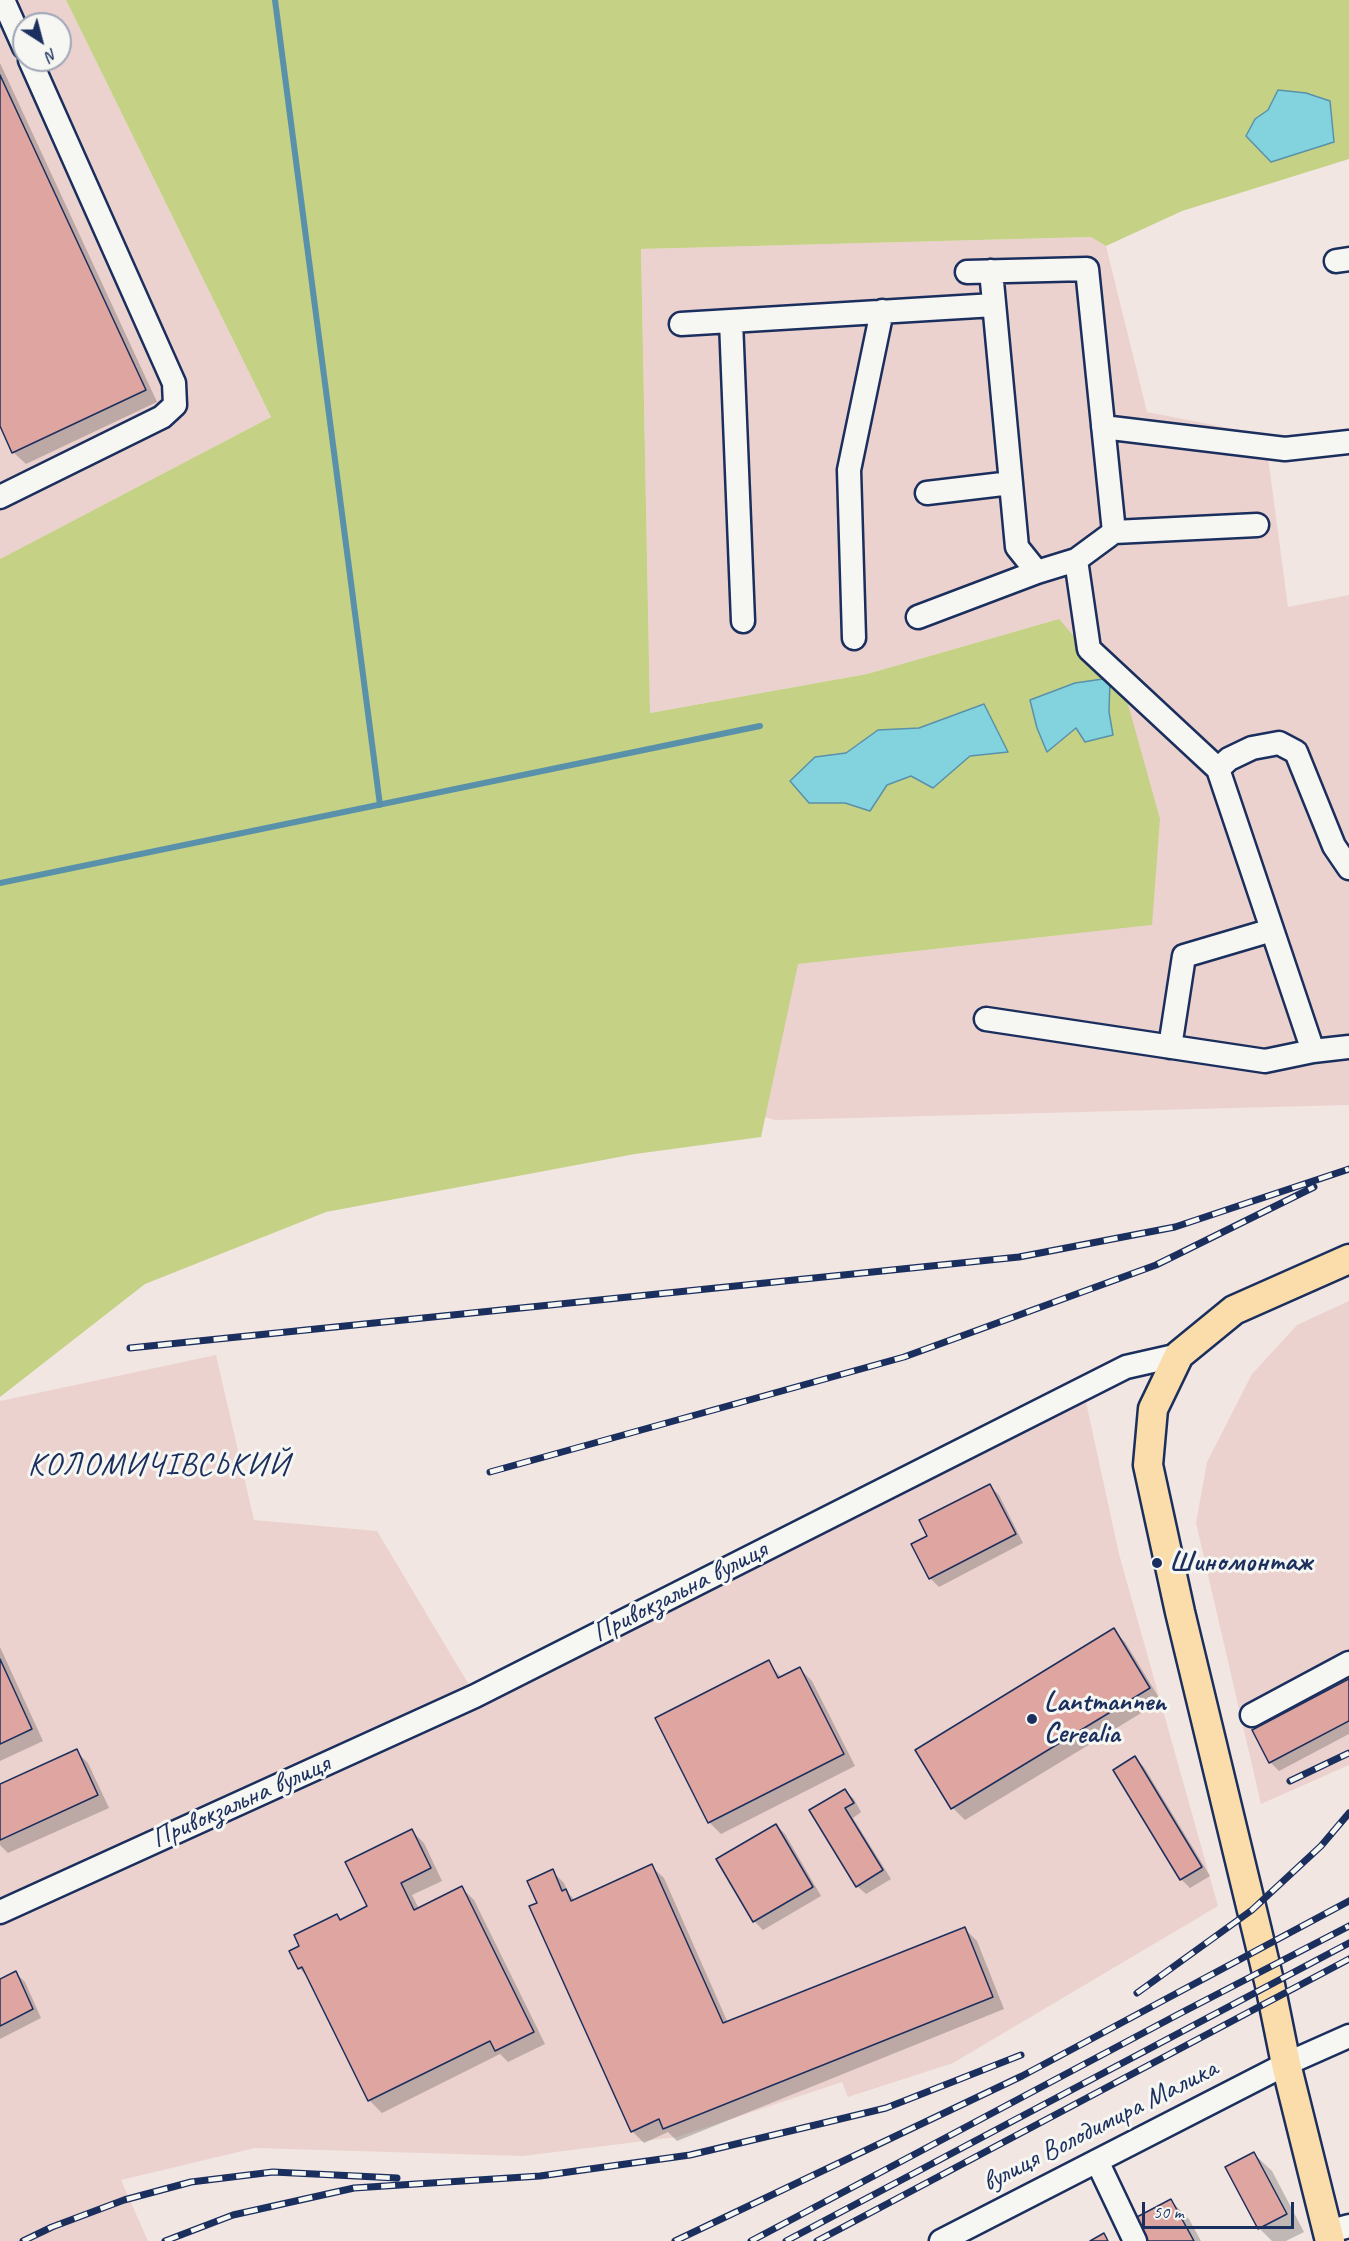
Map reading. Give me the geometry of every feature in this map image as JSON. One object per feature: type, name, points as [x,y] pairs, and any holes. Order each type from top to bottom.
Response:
[{"type":"main road","name":"Привокзальна вулиця","points":[[1179,1355],[1234,1310],[1349,1259]]},
{"type":"main road","points":[[1179,1355],[1153,1409],[1148,1465],[1186,1635],[1270,1985],[1286,2064],[1335,2233]]},
{"type":"street","points":[[3,0],[12,20]]},
{"type":"street","points":[[0,497],[162,417],[176,405],[174,383],[35,72]]},
{"type":"street","points":[[967,272],[1087,269],[1114,532]]},
{"type":"street","points":[[991,272],[1017,547],[1037,572]]},
{"type":"street","points":[[681,324],[994,304]]},
{"type":"street","points":[[854,638],[849,470],[882,311]]},
{"type":"street","points":[[731,321],[743,621]]},
{"type":"street","points":[[1103,427],[1285,449],[1349,442]]},
{"type":"street","points":[[927,493],[1011,483]]},
{"type":"street","points":[[918,617],[1037,572],[1076,560],[1114,532],[1257,525]]},
{"type":"street","points":[[1076,560],[1089,649],[1218,768],[1313,1051]]},
{"type":"street","points":[[1218,768],[1229,759],[1252,748],[1279,743],[1296,752],[1334,846],[1349,868]]},
{"type":"street","points":[[1170,1047],[1184,956],[1272,930]]},
{"type":"street","points":[[986,1019],[1265,1062],[1313,1051],[1349,1047]]},
{"type":"street","name":"Привокзальна вулиця","points":[[0,1912],[475,1696],[1126,1367],[1179,1355]]},
{"type":"street","points":[[1252,1715],[1349,1663]]},
{"type":"street","name":"вулиця Володимира Малика","points":[[941,2241],[1286,2064],[1349,2036]]},
{"type":"street","points":[[1097,2161],[1135,2241]]},
{"type":"shaded area","points":[[0,0],[66,0],[72,12],[12,12],[12,72],[72,72],[72,12],[271,417],[0,559]]},
{"type":"shaded area","points":[[1091,237],[1106,246],[1147,412],[1265,435],[1288,607],[1349,595],[1349,1105],[775,1120],[765,1117],[797,964],[1152,925],[1059,619],[867,674],[650,713],[641,249]]},
{"type":"shaded area","points":[[1349,1301],[1349,1765],[1261,1804],[1196,1523],[1207,1462],[1252,1374],[1297,1325]]},
{"type":"shaded area","points":[[216,1355],[254,1520],[377,1531],[475,1695],[1083,1388],[1119,1554],[1218,1906],[953,2063],[848,2097],[842,2082],[677,2137],[523,2156],[255,2148],[121,2180],[148,2241],[0,2241],[0,1401]]},
{"type":"green space","points":[[66,0],[1349,0],[1349,159],[1182,211],[1106,246],[1091,237],[641,249],[650,713],[867,674],[1059,619],[1126,697],[1160,819],[1152,925],[798,964],[761,1137],[635,1154],[326,1212],[145,1284],[0,1397],[0,559],[271,417]]},
{"type":"water","points":[[1278,90],[1306,93],[1330,101],[1334,142],[1271,162],[1246,136],[1255,119],[1268,110]]},
{"type":"water","points":[[1110,678],[1109,712],[1113,735],[1085,742],[1076,728],[1047,752],[1037,728],[1030,700],[1075,683]]},
{"type":"water","points":[[984,704],[1008,752],[970,756],[933,788],[911,776],[887,785],[870,811],[845,803],[809,803],[790,781],[815,757],[846,753],[878,730],[919,728]]},
{"type":"building","points":[[0,75],[146,390],[12,453],[0,426]]},
{"type":"building","points":[[990,1484],[1016,1534],[929,1579],[911,1544],[927,1536],[919,1520]]},
{"type":"building","name":"Lantmannen Cerealia","points":[[1114,1628],[1150,1688],[951,1809],[915,1750]]},
{"type":"building","points":[[0,1659],[32,1729],[0,1744]]},
{"type":"building","points":[[769,1660],[778,1678],[800,1667],[844,1754],[708,1823],[655,1718]]},
{"type":"building","points":[[1349,1679],[1349,1721],[1269,1763],[1252,1730]]},
{"type":"building","points":[[77,1749],[98,1795],[0,1840],[0,1784]]},
{"type":"building","points":[[1135,1756],[1202,1867],[1180,1880],[1113,1770]]},
{"type":"building","points":[[845,1789],[854,1803],[845,1808],[883,1870],[856,1887],[809,1810]]},
{"type":"building","points":[[776,1824],[813,1887],[753,1922],[716,1859]]},
{"type":"building","points":[[412,1829],[431,1868],[401,1883],[414,1910],[462,1886],[534,2032],[495,2051],[490,2041],[368,2101],[302,1967],[298,1969],[289,1951],[299,1946],[294,1935],[337,1914],[340,1920],[367,1906],[345,1862]]},
{"type":"building","points":[[652,1864],[723,2023],[965,1927],[993,1997],[663,2129],[659,2119],[631,2132],[529,1906],[537,1903],[527,1881],[553,1869],[562,1891],[566,1889],[571,1901]]},
{"type":"building","points":[[16,1971],[33,2009],[0,2026],[0,1979]]},
{"type":"building","points":[[1254,2152],[1287,2214],[1258,2229],[1225,2167]]},
{"type":"building","points":[[1171,2199],[1194,2241],[1147,2241],[1135,2218]]},
{"type":"building","points":[[1104,2233],[1108,2241],[1090,2241]]},
{"type":"waterway","points":[[275,0],[380,805]]},
{"type":"waterway","points":[[0,883],[760,726]]},
{"type":"railway","points":[[130,1348],[1019,1257],[1175,1227],[1349,1169]]},
{"type":"railway","points":[[490,1472],[904,1357],[1156,1265],[1314,1187]]},
{"type":"railway","points":[[1290,1781],[1349,1753]]},
{"type":"railway","points":[[1137,1993],[1252,1910],[1321,1846],[1349,1813]]},
{"type":"railway","points":[[675,2241],[1022,2076],[1349,1901]]},
{"type":"railway","points":[[751,2241],[1349,1926]]},
{"type":"railway","points":[[786,2241],[1349,1943]]},
{"type":"railway","points":[[817,2241],[1349,1959]]},
{"type":"railway","points":[[165,2241],[233,2215],[354,2188],[540,2176],[690,2155],[886,2108],[1021,2055]]},
{"type":"railway","points":[[23,2241],[52,2227],[124,2200],[191,2182],[273,2172],[397,2178]]},
{"type":"place","name":"Шиномонтаж","points":[[1157,1563]]},
{"type":"place","name":"Lantmannen Cerealia","points":[[1032,1719]]},
{"type":"district","name":"КОЛОМИЧІВСЬКИЙ","points":[[159,1466]]}]
